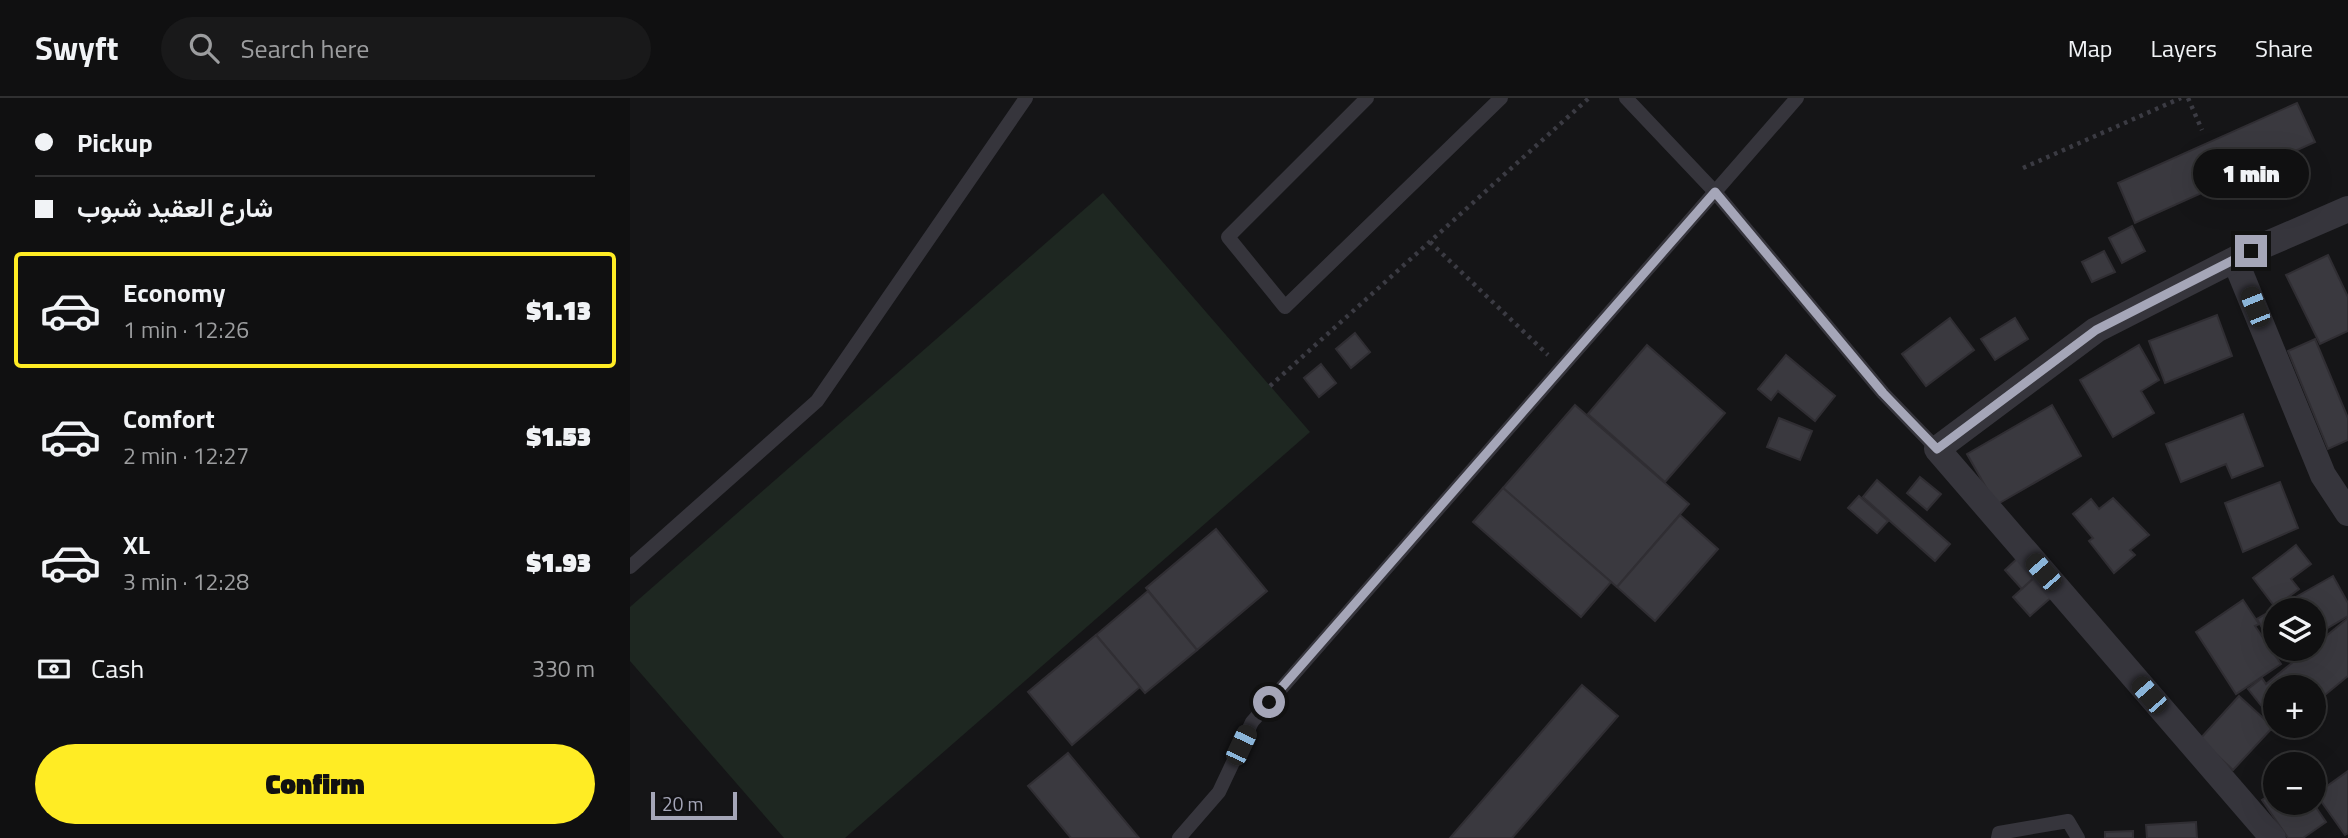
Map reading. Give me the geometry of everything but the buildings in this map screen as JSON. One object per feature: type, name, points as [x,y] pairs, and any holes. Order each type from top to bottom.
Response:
[{"type":"street","points":[[2273,838],[1937,449],[2096,330],[2235,260],[2348,209]]},
{"type":"street","points":[[2235,260],[2323,475],[2348,513]]},
{"type":"lane","points":[[1367,98],[1228,237],[1285,307],[1501,98]]},
{"type":"lane","points":[[1626,98],[1715,192],[1883,393],[1937,449]]},
{"type":"lane","points":[[1179,838],[1219,792],[1252,722],[1797,98]]},
{"type":"lane","points":[[630,567],[817,401],[1020,101]]},
{"type":"lane","points":[[1998,838],[1999,833],[2068,821],[2078,838]]},
{"type":"path","points":[[1270,386],[1589,98]]},
{"type":"path","points":[[2023,167],[2181,98]]},
{"type":"path","points":[[2188,98],[2202,130]]},
{"type":"path","points":[[1430,242],[1561,367]]},
{"type":"shaded area","points":[[1103,193],[1310,432],[845,838],[784,838],[630,661],[630,607]]},
{"type":"route","points":[[1269,702],[1715,192],[1883,393],[1937,449],[2096,330],[2251,251]]}]
